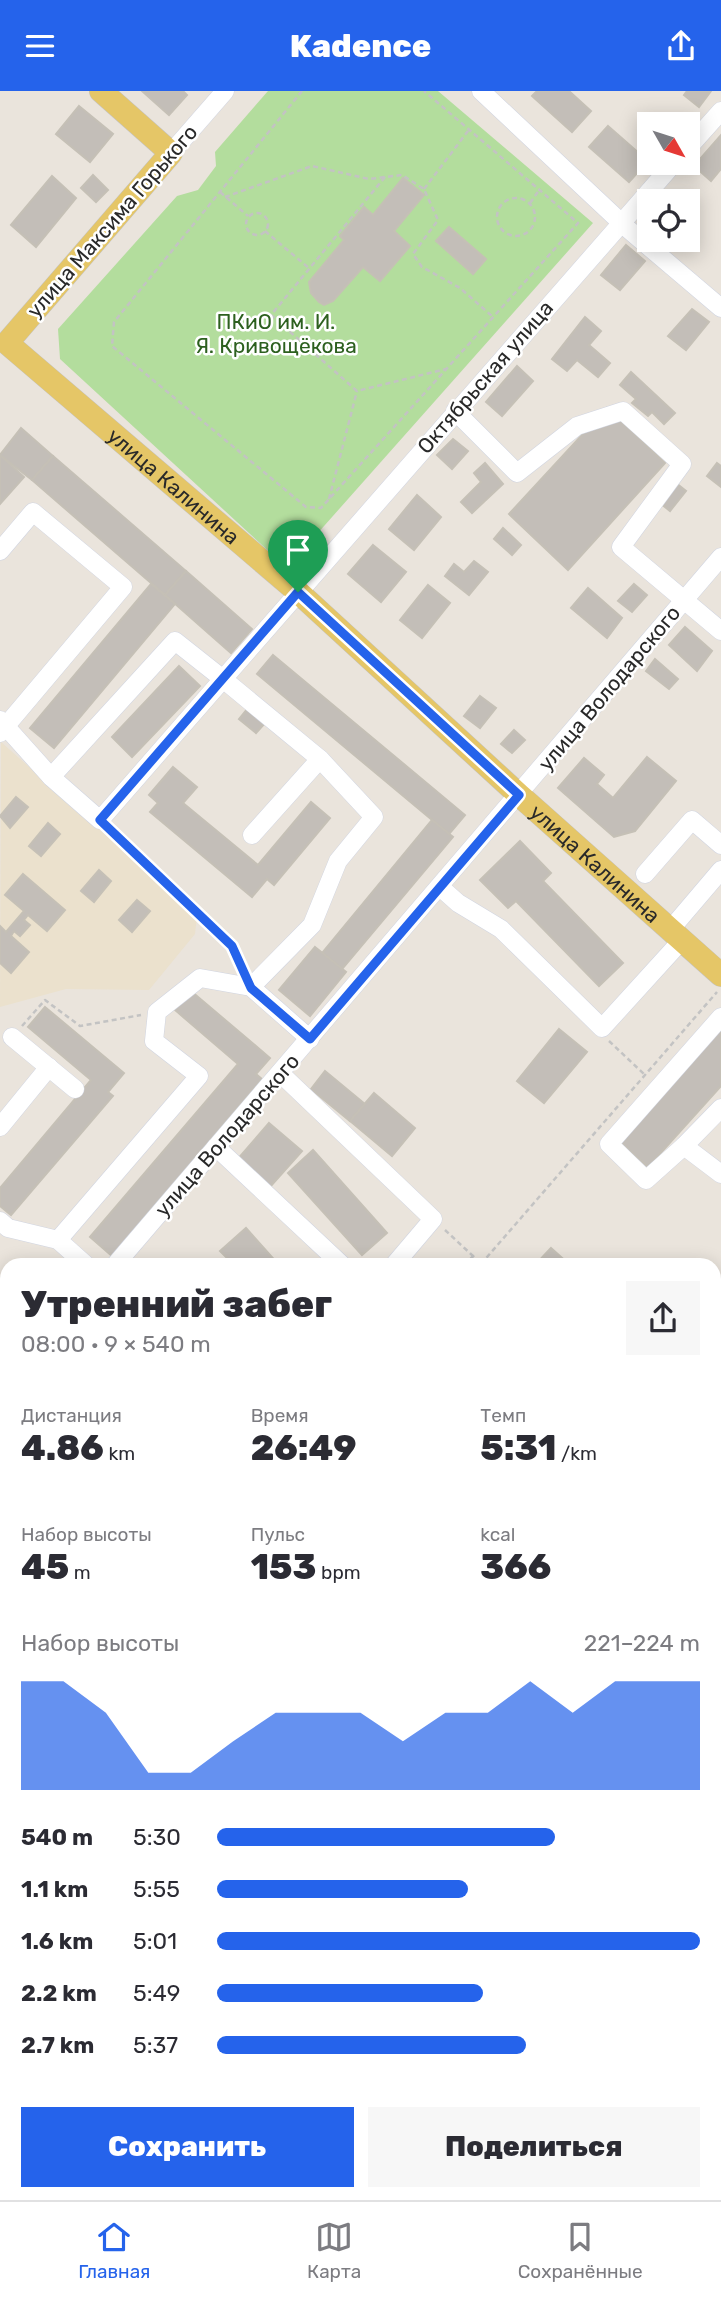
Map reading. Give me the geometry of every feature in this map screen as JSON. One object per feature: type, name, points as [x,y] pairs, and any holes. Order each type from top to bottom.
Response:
[{"type":"main road","points":[[101,91],[171,153]]},
{"type":"main road","name":"улица Максима Горького","points":[[2,343],[171,153]]},
{"type":"main road","name":"улица Калинина","points":[[2,343],[298,592],[676,935],[720,982]]},
{"type":"street","name":"улица Максима Горького","points":[[171,153],[225,91]]},
{"type":"street","points":[[481,91],[620,222],[721,308]]},
{"type":"street","points":[[700,135],[721,111]]},
{"type":"street","name":"Октябрьская улица","points":[[100,820],[663,175]]},
{"type":"street","points":[[455,411],[517,473],[577,426],[623,411],[682,464],[621,547],[721,631]]},
{"type":"street","points":[[0,551],[33,512],[123,586],[2,726],[51,778],[100,820]]},
{"type":"street","name":"улица Володарского","points":[[121,1258],[721,557]]},
{"type":"street","points":[[51,778],[175,641],[320,759],[374,817],[338,861],[312,925],[251,988]]},
{"type":"street","points":[[252,835],[320,759]]},
{"type":"street","points":[[645,874],[692,820],[721,845]]},
{"type":"street","points":[[440,887],[458,903],[501,929],[602,1028],[676,935],[721,870]]},
{"type":"street","points":[[58,1240],[200,1076],[154,1041],[157,1012],[200,978],[251,988],[310,1039]]},
{"type":"street","points":[[721,1017],[609,1144],[646,1180],[721,1108]]},
{"type":"street","points":[[12,1037],[75,1089]]},
{"type":"street","points":[[0,1127],[49,1067]]},
{"type":"street","points":[[280,1073],[433,1219],[400,1258]]},
{"type":"street","points":[[684,1146],[721,1174]]},
{"type":"street","points":[[216,1147],[335,1258]]},
{"type":"street","points":[[0,1221],[8,1228],[58,1240],[78,1258]]},
{"type":"path","points":[[302,91],[114,322],[112,346],[306,507],[321,508],[578,223],[424,91]]},
{"type":"path","points":[[424,189],[469,129]]},
{"type":"path","points":[[225,197],[312,166],[369,179],[402,175],[424,189],[438,220],[413,254],[422,267],[460,288],[494,317]]},
{"type":"path","points":[[358,390],[271,315],[385,177]]},
{"type":"path","points":[[530,203],[540,189]]},
{"type":"path","points":[[220,192],[248,216]]},
{"type":"path","points":[[517,197],[530,203],[536,215],[532,228],[522,236],[503,232],[496,221],[497,212],[504,201],[517,197]]},
{"type":"path","points":[[259,213],[264,215],[268,226],[265,231],[258,235],[250,232],[246,225],[248,216],[259,213]]},
{"type":"path","points":[[265,231],[310,269]]},
{"type":"path","points":[[358,390],[448,368]]},
{"type":"path","points":[[329,500],[358,390]]},
{"type":"path","points":[[100,820],[232,946],[251,988]]},
{"type":"path","points":[[488,1258],[645,1075],[720,982]]},
{"type":"path","points":[[12,1037],[45,1000],[80,1025],[157,1012]]},
{"type":"path","points":[[602,1028],[611,1045],[645,1075]]},
{"type":"path","points":[[433,1219],[473,1256]]},
{"type":"shaded area","points":[[1,742],[197,916],[195,934],[149,990],[66,989],[0,1007]]},
{"type":"green space","name":"ПКиО им. И. Я. Кривощёкова","points":[[268,91],[438,91],[593,223],[301,552],[275,557],[60,359],[58,329],[177,196],[198,190],[216,166],[215,152]]},
{"type":"building","points":[[142,91],[183,91],[187,95],[169,115]]},
{"type":"building","points":[[537,91],[569,91],[591,111],[572,132],[532,96]]},
{"type":"building","points":[[687,91],[711,91],[699,107],[684,95]]},
{"type":"building","points":[[79,106],[113,134],[90,162],[56,134]]},
{"type":"building","points":[[608,126],[637,151],[637,173],[629,182],[589,147]]},
{"type":"building","points":[[721,135],[721,169],[711,181],[700,171],[700,159]]},
{"type":"building","points":[[93,175],[108,190],[96,202],[81,188]]},
{"type":"building","points":[[52,176],[76,198],[36,247],[11,225]]},
{"type":"building","points":[[403,178],[424,195],[394,231],[410,246],[380,281],[363,267],[333,301],[324,305],[319,302],[311,293],[309,282],[344,240],[340,236],[364,207],[373,215]]},
{"type":"building","points":[[449,227],[486,259],[473,274],[436,241]]},
{"type":"building","points":[[626,245],[645,261],[620,290],[601,275]]},
{"type":"building","points":[[692,309],[709,322],[686,350],[668,336]]},
{"type":"building","points":[[585,317],[601,331],[589,345],[610,363],[598,377],[577,360],[567,371],[552,359]]},
{"type":"building","points":[[517,366],[533,381],[502,416],[486,402]]},
{"type":"building","points":[[631,372],[675,413],[664,424],[652,412],[648,416],[632,403],[636,399],[620,385]]},
{"type":"building","points":[[607,408],[665,463],[568,570],[509,514]]},
{"type":"building","points":[[21,428],[53,456],[32,480],[0,455]]},
{"type":"building","points":[[453,439],[468,451],[452,469],[437,455]]},
{"type":"building","points":[[0,455],[24,477],[0,504]]},
{"type":"building","points":[[53,456],[186,571],[165,595],[32,480]]},
{"type":"building","points":[[485,463],[503,484],[472,513],[461,502],[481,482],[474,473]]},
{"type":"building","points":[[717,463],[721,466],[721,487],[707,476]]},
{"type":"building","points":[[671,479],[686,491],[670,511],[655,499]]},
{"type":"building","points":[[417,495],[441,517],[414,550],[389,529]]},
{"type":"building","points":[[503,528],[521,545],[512,555],[494,539]]},
{"type":"building","points":[[373,545],[406,572],[381,602],[348,574]]},
{"type":"building","points":[[474,561],[488,572],[469,595],[445,576],[454,564],[464,572]]},
{"type":"building","points":[[186,571],[252,629],[231,653],[165,595]]},
{"type":"building","points":[[151,584],[175,604],[54,748],[30,728]]},
{"type":"building","points":[[634,584],[647,595],[632,612],[618,601]]},
{"type":"building","points":[[428,585],[450,603],[422,638],[400,620]]},
{"type":"building","points":[[588,588],[622,618],[607,638],[571,608]]},
{"type":"building","points":[[685,627],[712,651],[697,671],[669,645]]},
{"type":"building","points":[[273,655],[465,815],[449,834],[257,674]]},
{"type":"building","points":[[655,659],[678,679],[669,689],[646,671]]},
{"type":"building","points":[[179,666],[200,686],[132,757],[112,737]]},
{"type":"building","points":[[480,696],[496,708],[480,728],[464,716]]},
{"type":"building","points":[[248,708],[265,723],[256,733],[239,719]]},
{"type":"building","points":[[514,730],[525,740],[512,753],[501,744]]},
{"type":"building","points":[[647,757],[676,781],[635,831],[614,837],[558,788],[584,758],[604,775],[597,784],[613,798]]},
{"type":"building","points":[[173,767],[197,787],[183,803],[258,865],[311,802],[330,818],[274,885],[267,879],[252,897],[150,812],[158,803],[149,795]]},
{"type":"building","points":[[16,797],[28,807],[10,828],[0,816]]},
{"type":"building","points":[[432,820],[453,837],[342,969],[322,953]]},
{"type":"building","points":[[48,823],[60,834],[41,856],[29,846]]},
{"type":"building","points":[[520,841],[551,873],[543,881],[623,963],[599,986],[516,901],[508,908],[480,880]]},
{"type":"building","points":[[99,870],[111,881],[94,902],[81,891]]},
{"type":"building","points":[[23,874],[65,910],[47,931],[28,915],[24,920],[30,925],[20,936],[14,931],[11,936],[29,952],[11,973],[0,963],[0,926],[6,932],[24,911],[5,895]]},
{"type":"building","points":[[137,900],[150,911],[132,932],[119,920]]},
{"type":"building","points":[[315,947],[346,972],[310,1016],[279,990]]},
{"type":"building","points":[[191,991],[270,1058],[256,1074],[262,1079],[112,1256],[90,1237],[238,1064],[175,1010]]},
{"type":"building","points":[[45,1007],[124,1073],[108,1092],[113,1096],[11,1215],[0,1206],[0,1188],[91,1080],[28,1027]]},
{"type":"building","points":[[721,1027],[721,1086],[648,1167],[619,1141]]},
{"type":"building","points":[[559,1029],[587,1052],[544,1103],[517,1081]]},
{"type":"building","points":[[325,1071],[365,1104],[350,1121],[311,1089]]},
{"type":"building","points":[[374,1093],[415,1128],[392,1156],[350,1121]]},
{"type":"building","points":[[269,1123],[302,1151],[269,1188],[237,1160]]},
{"type":"building","points":[[313,1150],[387,1233],[362,1255],[288,1173]]},
{"type":"building","points":[[246,1228],[273,1258],[227,1258],[220,1251]]},
{"type":"building","points":[[551,1248],[562,1258],[542,1258]]},
{"type":"route","points":[[298,592],[519,795],[310,1039],[251,988],[232,946],[185,898],[100,820],[298,592]]}]
